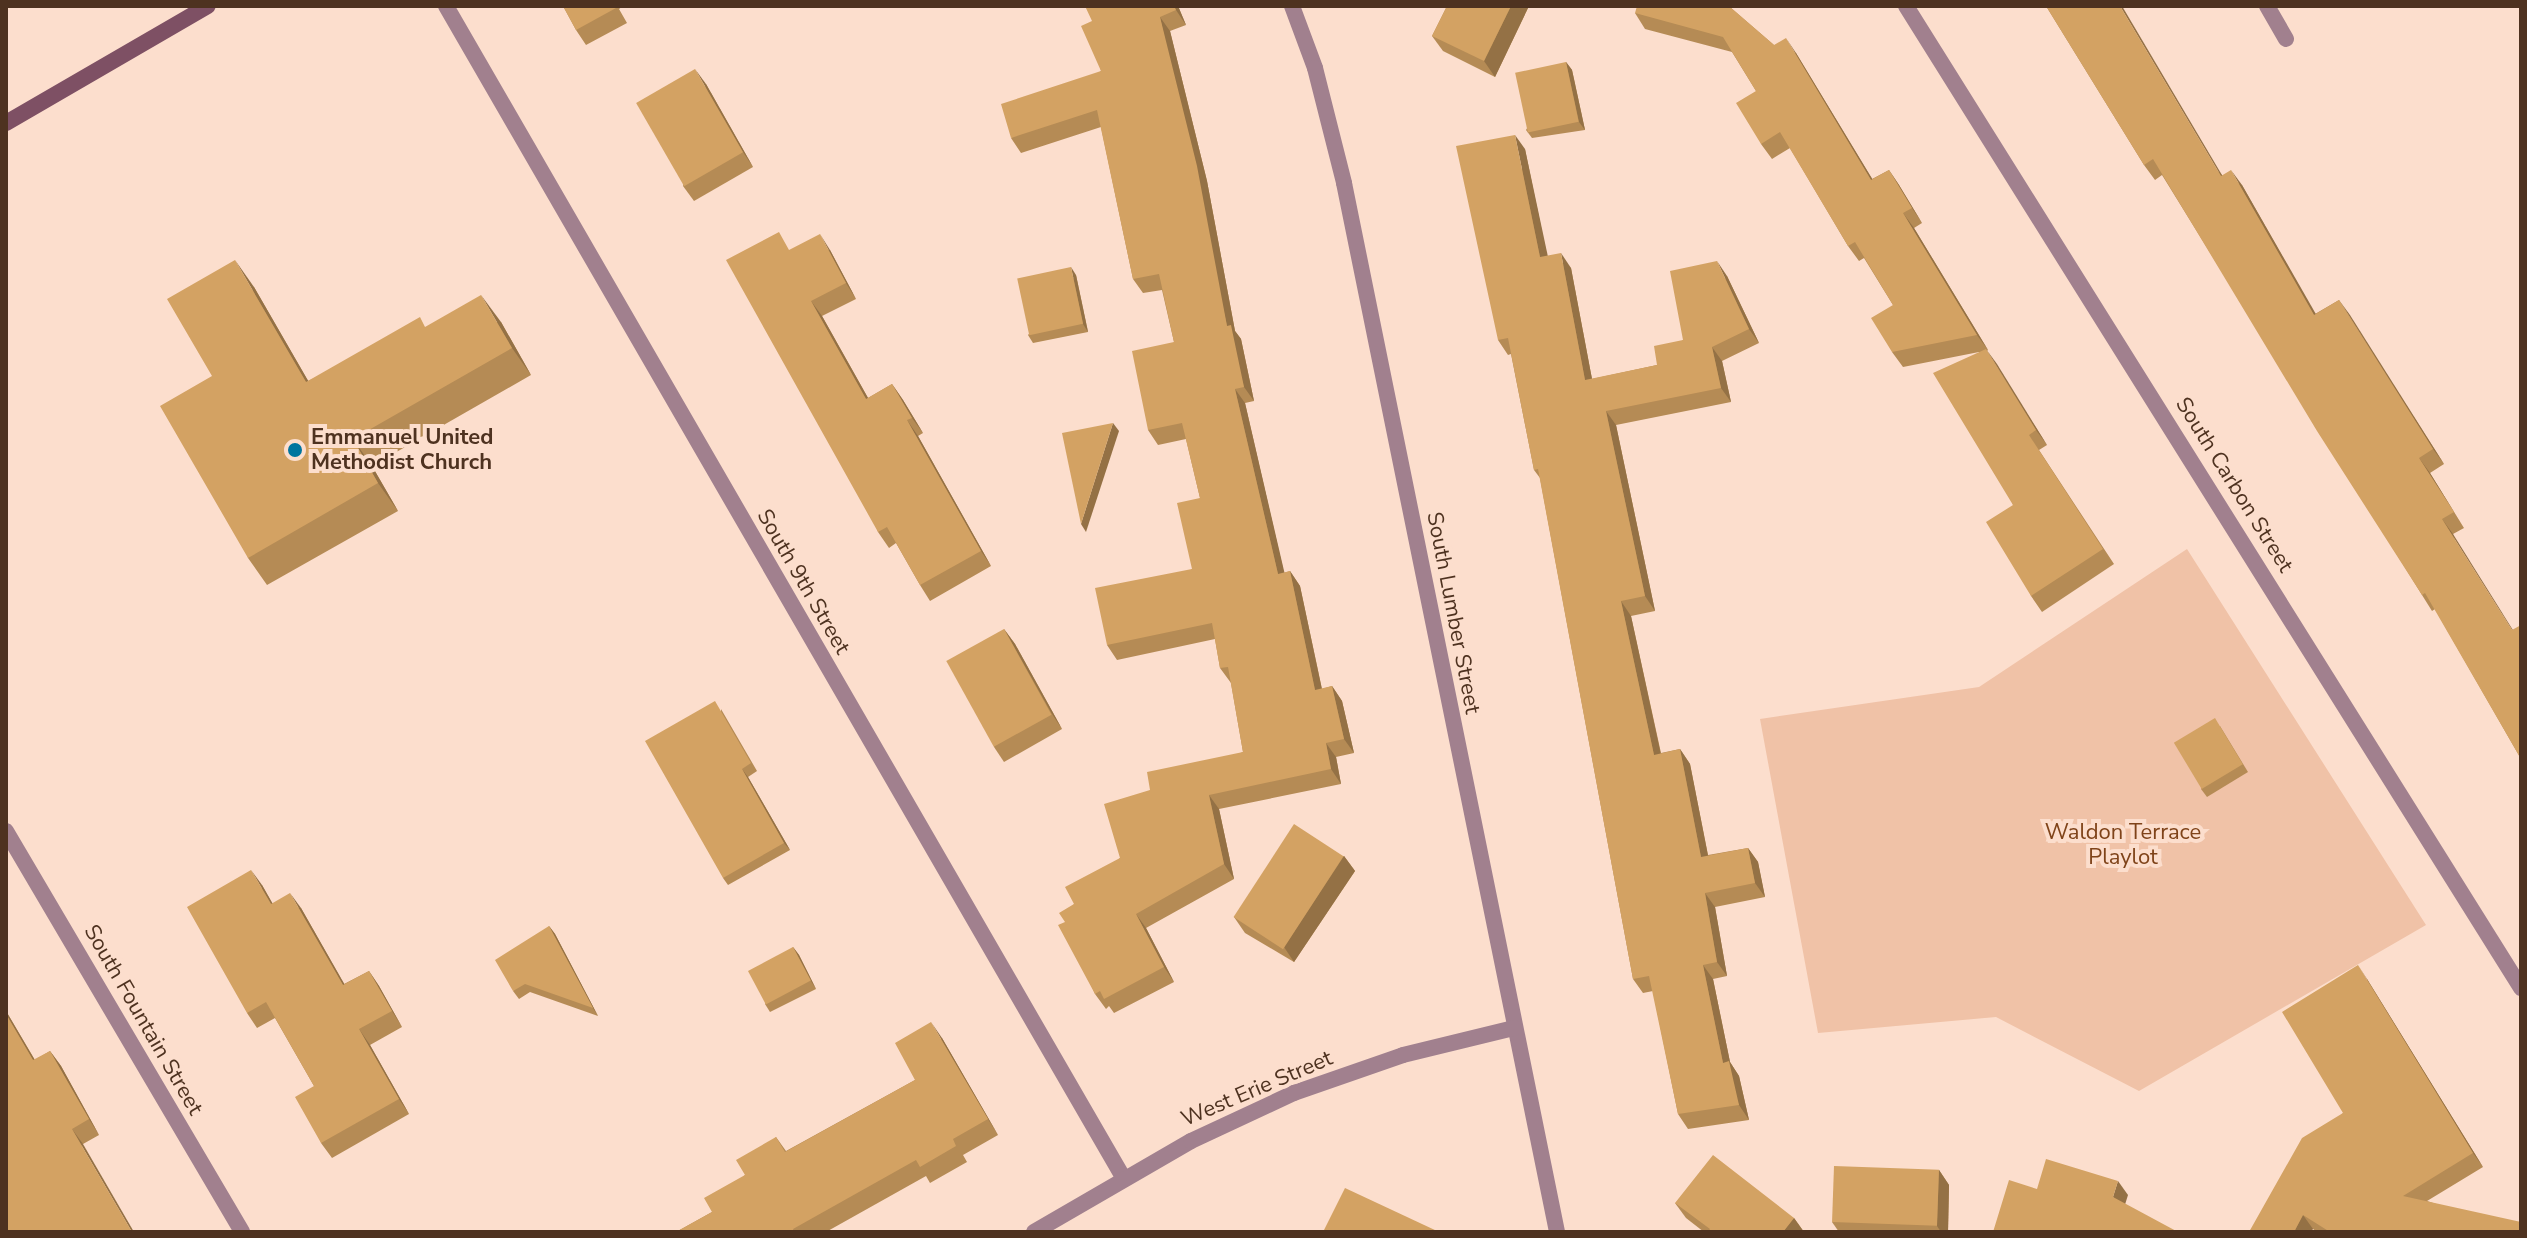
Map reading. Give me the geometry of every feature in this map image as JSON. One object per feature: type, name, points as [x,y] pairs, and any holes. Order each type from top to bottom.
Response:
[{"type":"main road","points":[[6,123],[208,6]]},
{"type":"street","name":"South 9th Street","points":[[446,6],[1124,1179]]},
{"type":"street","name":"South Lumber Street","points":[[1292,6],[1315,68],[1344,183],[1557,1232]]},
{"type":"street","name":"South Carbon Street","points":[[1906,6],[2521,988]]},
{"type":"street","points":[[2267,6],[2286,39]]},
{"type":"street","name":"South Fountain Street","points":[[6,831],[242,1232]]},
{"type":"street","name":"West Erie Street","points":[[1034,1232],[1124,1179],[1294,1093],[1403,1055],[1514,1028]]},
{"type":"green space","name":"Waldon Terrace Playlot","points":[[2187,549],[2426,925],[2139,1091],[1996,1017],[1818,1033],[1760,719],[1979,687]]},
{"type":"building","points":[[563,6],[616,6],[616,8],[576,30]]},
{"type":"building","points":[[1085,6],[1174,6],[1176,10],[1160,17],[1197,166],[1227,326],[1231,325],[1244,387],[1235,389],[1278,574],[1290,571],[1315,690],[1332,686],[1344,739],[1326,743],[1331,769],[1209,795],[1224,864],[1136,914],[1164,967],[1104,999],[1100,991],[1095,994],[1058,925],[1065,922],[1059,913],[1074,904],[1065,887],[1120,858],[1104,804],[1150,790],[1147,772],[1243,752],[1228,667],[1220,668],[1212,623],[1107,645],[1095,588],[1192,569],[1177,503],[1200,498],[1182,423],[1148,430],[1132,351],[1174,342],[1159,274],[1133,279],[1097,110],[1011,138],[1001,104],[1101,71],[1081,26],[1092,21]]},
{"type":"building","points":[[1447,6],[1511,6],[1484,61],[1432,36]]},
{"type":"building","points":[[1637,6],[1729,6],[1774,45],[1786,38],[1871,180],[1889,170],[1912,208],[1903,213],[1977,335],[1892,352],[1871,318],[1893,305],[1855,242],[1848,246],[1780,132],[1761,144],[1736,103],[1756,91],[1723,37],[1635,13]]},
{"type":"building","points":[[2046,6],[2120,6],[2221,176],[2231,170],[2314,315],[2339,300],[2433,449],[2419,458],[2454,512],[2442,519],[2512,630],[2521,625],[2521,759],[2425,593],[2422,595],[2317,431],[2153,159],[2144,165]]},
{"type":"building","points":[[1566,62],[1579,122],[1528,132],[1515,73]]},
{"type":"building","points":[[695,69],[743,152],[684,186],[636,103]]},
{"type":"building","points":[[1515,135],[1540,257],[1561,253],[1585,380],[1657,365],[1654,346],[1683,340],[1670,271],[1717,261],[1749,329],[1712,347],[1721,388],[1606,411],[1645,596],[1621,601],[1654,755],[1680,749],[1701,857],[1748,848],[1755,883],[1705,893],[1717,962],[1703,965],[1723,1063],[1729,1061],[1739,1105],[1678,1114],[1649,976],[1633,979],[1538,469],[1534,470],[1508,338],[1498,340],[1456,146]]},
{"type":"building","points":[[779,232],[789,250],[820,234],[846,283],[811,301],[866,399],[892,384],[912,418],[907,420],[981,551],[920,585],[887,527],[878,532],[726,260]]},
{"type":"building","name":"Emmanuel United Methodist Church","points":[[235,260],[306,382],[420,317],[425,327],[481,295],[512,348],[353,439],[378,483],[248,558],[160,406],[212,376],[167,299]]},
{"type":"building","points":[[1071,267],[1083,324],[1029,335],[1017,278]]},
{"type":"building","points":[[1986,349],[2036,430],[2029,435],[2103,549],[2031,596],[1986,522],[2013,505],[1933,373]]},
{"type":"building","points":[[1113,423],[1081,524],[1062,433]]},
{"type":"building","points":[[1004,629],[1052,715],[994,747],[946,661]]},
{"type":"building","points":[[715,701],[751,763],[742,769],[784,843],[723,878],[645,741]]},
{"type":"building","points":[[2215,718],[2243,764],[2202,789],[2174,743]]},
{"type":"building","points":[[1294,824],[1343,856],[1283,949],[1234,917]]},
{"type":"building","points":[[251,870],[271,904],[290,893],[343,985],[369,971],[392,1011],[359,1029],[399,1099],[321,1143],[295,1097],[314,1086],[266,1002],[247,1013],[187,907]]},
{"type":"building","points":[[549,926],[593,1008],[525,984],[513,991],[495,960]]},
{"type":"building","points":[[793,947],[811,981],[766,1004],[748,971]]},
{"type":"building","points":[[2358,965],[2473,1153],[2403,1196],[2521,1222],[2521,1232],[2330,1232],[2303,1215],[2294,1232],[2249,1232],[2302,1138],[2343,1113],[2282,1012]]},
{"type":"building","points":[[6,1014],[33,1060],[50,1051],[89,1119],[72,1129],[132,1232],[6,1232]]},
{"type":"building","points":[[931,1022],[988,1119],[953,1139],[956,1146],[920,1167],[916,1160],[793,1229],[794,1232],[676,1232],[712,1212],[704,1198],[745,1175],[736,1160],[776,1137],[785,1152],[915,1080],[895,1043]]},
{"type":"building","points":[[1713,1155],[1794,1218],[1783,1232],[1708,1232],[1710,1229],[1675,1203]]},
{"type":"building","points":[[2046,1159],[2118,1181],[2113,1197],[2178,1232],[1993,1232],[2009,1180],[2037,1189]]},
{"type":"building","points":[[1834,1166],[1939,1170],[1937,1226],[1832,1222]]},
{"type":"building","points":[[1345,1188],[1437,1231],[1323,1232]]},
{"type":"place","name":"Emmanuel United Methodist Church","points":[[295,450]]}]
